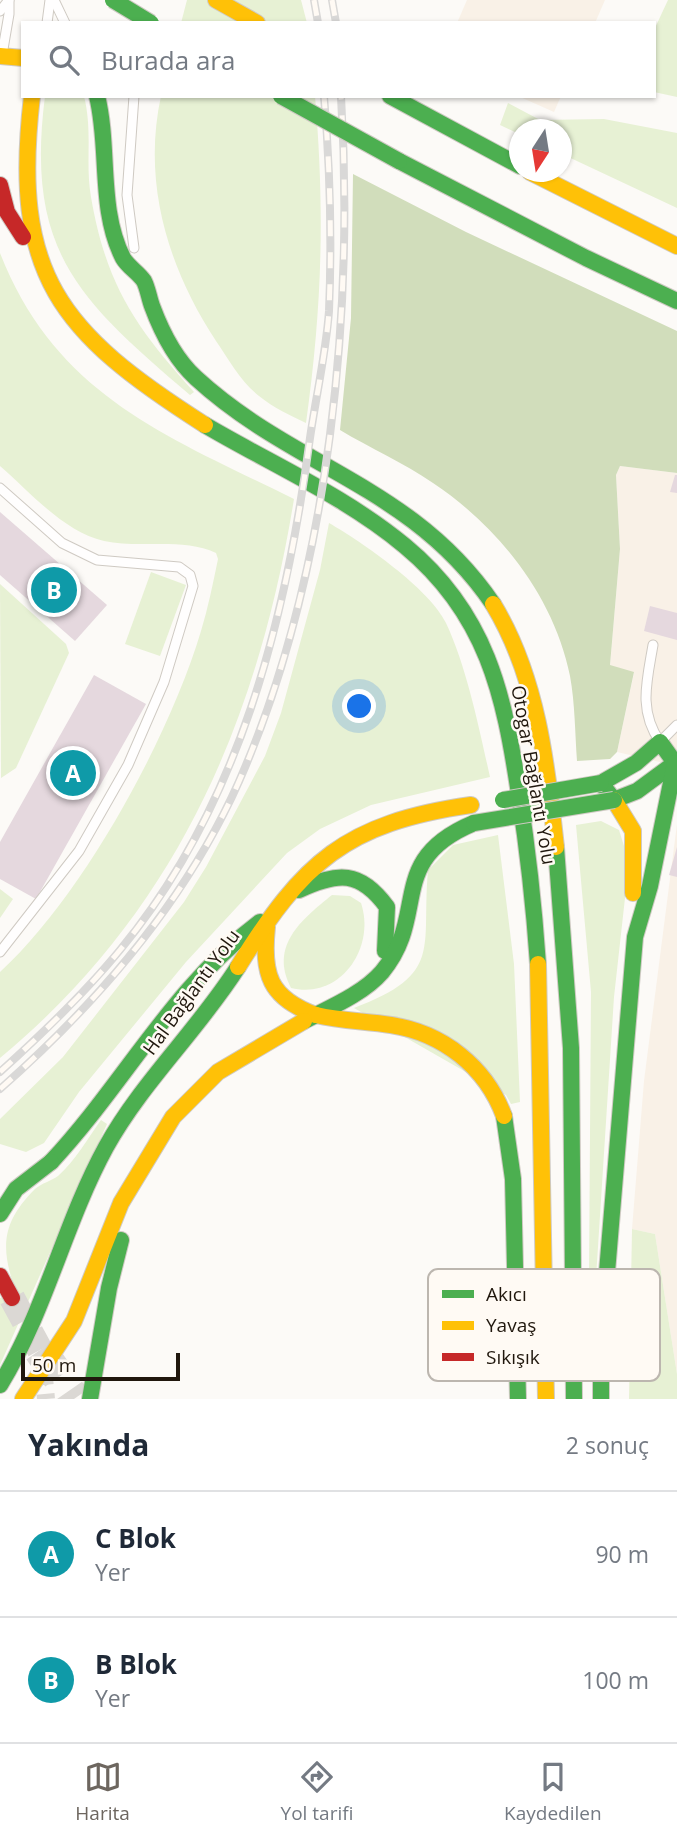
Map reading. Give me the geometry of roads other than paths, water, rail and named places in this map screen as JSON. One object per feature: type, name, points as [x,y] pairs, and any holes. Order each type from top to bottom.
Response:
[{"type":"main road","points":[[113,0],[151,17]]},
{"type":"main road","points":[[216,0],[253,21]]},
{"type":"main road","points":[[0,57],[21,58]]},
{"type":"main road","points":[[32,98],[25,177],[28,207],[38,250]]},
{"type":"main road","name":"Otogar Bağlantı Yolu","points":[[98,98],[107,134],[115,234],[125,261],[143,280],[168,343],[194,375],[251,420],[397,504],[431,531],[474,575],[506,624],[519,656],[540,733],[547,774],[566,946],[572,1269]]},
{"type":"main road","points":[[285,98],[586,258],[677,301]]},
{"type":"main road","points":[[393,98],[509,160]]},
{"type":"main road","points":[[550,182],[677,246]]},
{"type":"main road","points":[[0,185],[7,212],[21,235],[38,250]]},
{"type":"main road","name":"Otogar Bağlantı Yolu","points":[[38,250],[65,311],[99,346],[179,409],[367,517],[414,551],[441,576],[479,635],[505,711],[528,843],[543,1029],[545,1269]]},
{"type":"main road","points":[[635,937],[632,920],[633,831],[601,783],[636,763],[660,742],[676,762]]},
{"type":"main road","points":[[23,1399],[80,1308],[105,1240],[166,1127],[211,1078],[246,1052],[368,985],[380,974],[395,956],[404,936],[416,872],[422,858],[439,838],[452,830],[474,823],[614,800],[637,790],[676,762]]},
{"type":"main road","points":[[607,1269],[635,937],[650,886],[676,762]]},
{"type":"main road","name":"Hal Bağlantı Yolu","points":[[0,1385],[26,1343],[83,1195],[110,1142],[128,1113],[242,963],[269,917],[286,895],[343,843],[406,816],[601,783]]},
{"type":"main road","points":[[286,895],[338,875],[365,881],[387,907],[387,938],[380,974]]},
{"type":"main road","points":[[269,917],[263,955],[269,979],[279,998],[298,1010],[342,1022],[404,1027],[428,1035],[450,1046],[473,1065],[501,1110],[510,1144],[516,1269]]},
{"type":"main road","points":[[0,1214],[16,1189],[51,1162],[199,977],[227,948],[269,917]]},
{"type":"main road","points":[[10,1177],[25,1175],[51,1162]]},
{"type":"main road","points":[[90,1399],[109,1289],[141,1171]]},
{"type":"main road","points":[[0,1276],[12,1298]]},
{"type":"main road","points":[[518,1381],[518,1399]]},
{"type":"main road","name":"Otogar Bağlantı Yolu","points":[[546,1381],[546,1399]]},
{"type":"main road","name":"Otogar Bağlantı Yolu","points":[[574,1381],[574,1399]]},
{"type":"main road","points":[[601,1399],[602,1381]]},
{"type":"main road","points":[[615,1381],[615,1399]]},
{"type":"lane","points":[[0,11],[9,0]]},
{"type":"lane","points":[[0,57],[9,14],[9,0]]},
{"type":"lane","points":[[47,21],[52,0]]},
{"type":"lane","points":[[52,0],[64,21]]},
{"type":"lane","points":[[134,98],[127,195],[137,262],[143,280]]},
{"type":"lane","points":[[0,488],[62,542],[97,560],[179,567],[190,575],[193,586],[164,682],[128,765],[79,851],[0,951]]},
{"type":"lane","points":[[653,645],[644,703],[649,725],[660,742],[677,725]]},
{"type":"tunnel","points":[[12,1298],[40,1350]]},
{"type":"tunnel","points":[[40,1350],[74,1399]]},
{"type":"tunnel","points":[[43,1367],[46,1399]]},
{"type":"railway","points":[[314,0],[318,21]]},
{"type":"railway","points":[[332,0],[336,21]]},
{"type":"railway","points":[[0,1072],[92,982],[162,894],[197,834],[227,772],[251,708],[271,642],[287,574],[328,327],[330,230],[324,98]]},
{"type":"railway","points":[[0,1089],[38,1054],[109,980],[172,900],[225,812],[275,687],[298,606],[316,522],[330,436],[339,349],[343,263],[341,98]]},
{"type":"place","name":"B Blok","points":[[54,590]]},
{"type":"place","name":"C Blok","points":[[73,773]]}]
